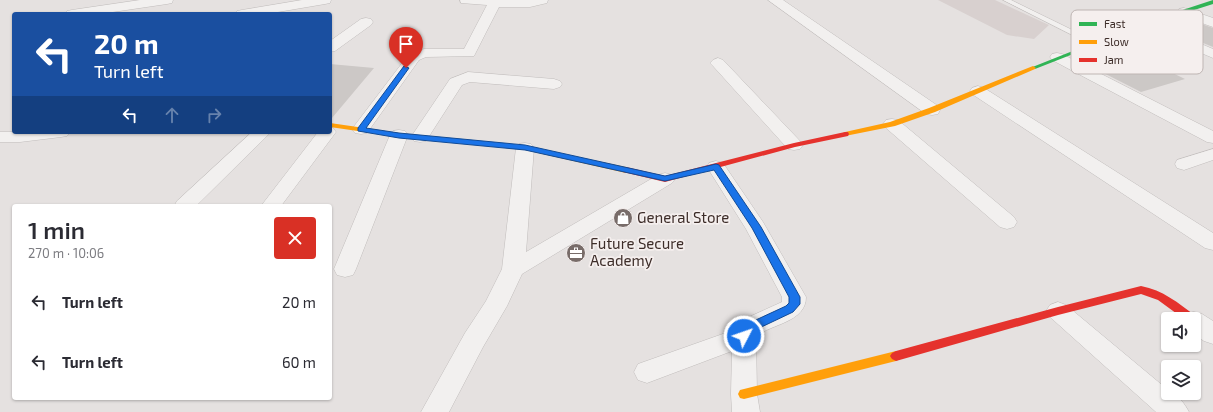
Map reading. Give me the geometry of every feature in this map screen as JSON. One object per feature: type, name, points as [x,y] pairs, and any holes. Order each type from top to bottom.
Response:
[{"type":"street","points":[[86,12],[167,0]]},
{"type":"street","points":[[170,12],[172,0]]},
{"type":"street","points":[[254,12],[324,0]]},
{"type":"street","points":[[466,0],[499,2]]},
{"type":"street","points":[[361,129],[414,57],[424,53],[461,54],[472,51],[494,4],[506,0],[534,2],[542,0]]},
{"type":"street","points":[[774,0],[932,110]]},
{"type":"street","points":[[1190,10],[1213,2]]},
{"type":"street","points":[[1203,20],[1213,24]]},
{"type":"street","points":[[332,47],[366,22]]},
{"type":"street","points":[[1203,50],[1213,54]]},
{"type":"street","points":[[513,269],[665,179],[794,145],[892,124],[932,110],[1071,51]]},
{"type":"street","points":[[1057,57],[1071,64]]},
{"type":"street","points":[[718,63],[794,145]]},
{"type":"street","points":[[1090,74],[1213,138]]},
{"type":"street","points":[[420,137],[456,82],[461,78],[468,77],[554,84]]},
{"type":"street","points":[[978,91],[1213,243]]},
{"type":"street","points":[[892,124],[1007,222]]},
{"type":"street","points":[[332,127],[361,129],[399,135],[525,148],[665,179]]},
{"type":"street","points":[[0,137],[20,138],[47,134]]},
{"type":"street","points":[[186,204],[260,134]]},
{"type":"street","points":[[272,204],[325,134]]},
{"type":"street","points":[[345,269],[399,135]]},
{"type":"street","points":[[435,412],[474,340],[495,306],[513,269],[525,148]]},
{"type":"street","points":[[1184,164],[1213,154]]},
{"type":"street","points":[[716,166],[756,227],[794,297],[794,304],[790,309],[749,328],[744,333],[745,403],[894,357],[1058,311],[1141,290],[1148,290],[1157,294],[1182,312]]},
{"type":"street","points":[[1058,311],[1176,412]]},
{"type":"street","points":[[1201,326],[1213,334]]},
{"type":"street","points":[[647,372],[744,336]]},
{"type":"lane","points":[[1006,0],[1071,31]]},
{"type":"shaded area","points":[[938,0],[995,0],[1049,25],[1034,39],[1007,35]]},
{"type":"building","points":[[1203,25],[1213,28],[1213,47],[1203,43]]},
{"type":"building","points":[[332,64],[374,68],[332,118]]},
{"type":"building","points":[[1106,74],[1175,74],[1185,79],[1141,92]]},
{"type":"traffic: fast","points":[[1188,10],[1213,2]]},
{"type":"traffic: fast","points":[[1033,68],[1071,53]]},
{"type":"traffic: slow","points":[[845,134],[892,124],[932,110],[1033,68]]},
{"type":"traffic: slow","points":[[332,125],[399,135],[525,148],[626,170]]},
{"type":"traffic: slow","points":[[744,394],[896,356]]},
{"type":"traffic: jam","points":[[626,170],[665,179],[794,145],[845,134]]},
{"type":"traffic: jam","points":[[896,356],[1058,311],[1141,290],[1148,291],[1162,297],[1182,312]]},
{"type":"place","name":"General Store","points":[[623,218]]},
{"type":"place","name":"Future Secure Academy","points":[[576,253]]},
{"type":"route","points":[[406,68],[361,129],[399,135],[500,144],[525,148],[665,179],[716,166],[756,227],[794,297],[794,304],[790,309],[749,328],[744,333],[744,336]]}]
